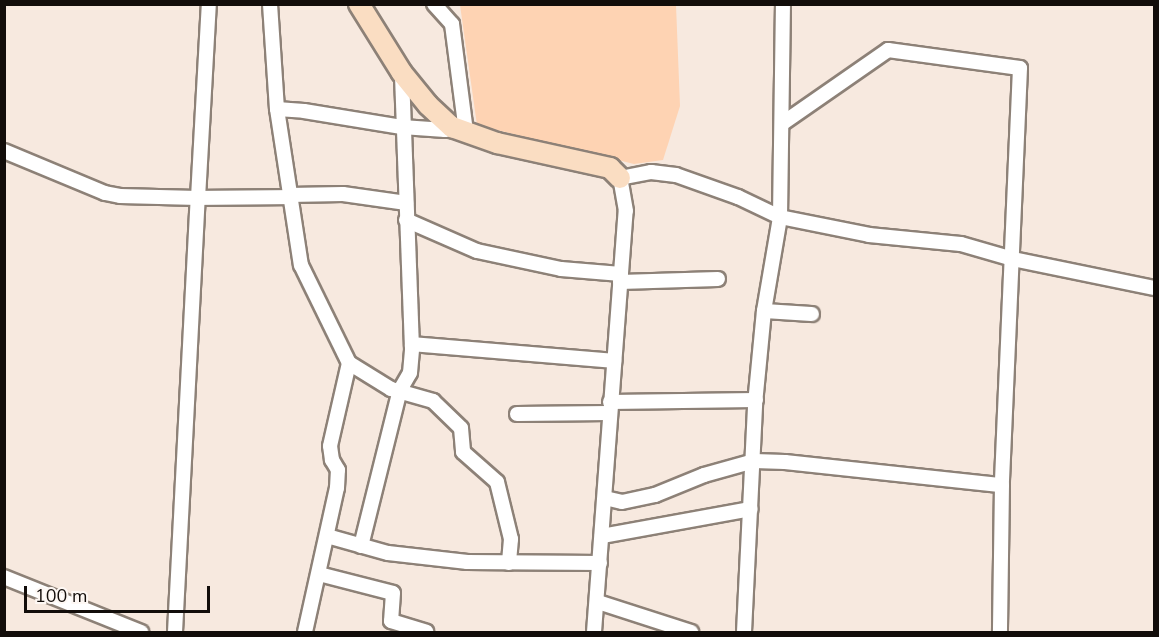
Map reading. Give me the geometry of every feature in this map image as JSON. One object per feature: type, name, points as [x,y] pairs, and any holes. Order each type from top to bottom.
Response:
[{"type":"street","points":[[175,633],[209,4]]},
{"type":"street","points":[[270,4],[277,109],[301,265],[349,363],[391,389],[433,401],[461,428],[463,452],[497,482],[510,539],[509,562]]},
{"type":"street","points":[[359,4],[402,73],[428,105],[459,130]]},
{"type":"street","points":[[434,4],[452,24]]},
{"type":"street","points":[[450,4],[459,130]]},
{"type":"street","points":[[744,633],[756,400],[764,311],[780,217],[783,4]]},
{"type":"street","points":[[783,123],[888,50],[1020,68],[1002,485],[1000,633]]},
{"type":"street","points":[[362,546],[400,390],[411,374],[412,344],[402,127],[402,73]]},
{"type":"street","points":[[277,109],[304,111],[402,127],[459,130],[497,143],[610,168],[620,178],[626,211],[594,633]]},
{"type":"street","points":[[4,152],[105,193],[120,196],[198,198],[343,194],[406,203]]},
{"type":"street","points":[[620,178],[651,172],[676,175],[738,197],[780,217],[869,235],[961,244],[1013,259],[1155,288]]},
{"type":"street","points":[[406,220],[477,251],[561,269],[620,278],[718,279]]},
{"type":"street","points":[[764,311],[812,314]]},
{"type":"street","points":[[412,344],[614,361]]},
{"type":"street","points":[[305,633],[337,488],[338,470],[332,460],[330,446],[349,363]]},
{"type":"street","points":[[517,414],[756,400]]},
{"type":"street","points":[[605,498],[622,502],[655,495],[704,475],[754,461],[785,462],[1002,485]]},
{"type":"street","points":[[602,536],[752,509]]},
{"type":"street","points":[[327,536],[388,553],[467,562],[600,563]]},
{"type":"street","points":[[319,574],[393,593],[391,621],[426,633]]},
{"type":"street","points":[[4,577],[141,633]]},
{"type":"street","points":[[598,602],[691,633]]},
{"type":"shaded area","points":[[460,5],[676,5],[680,106],[663,160],[634,164],[477,125]]}]
